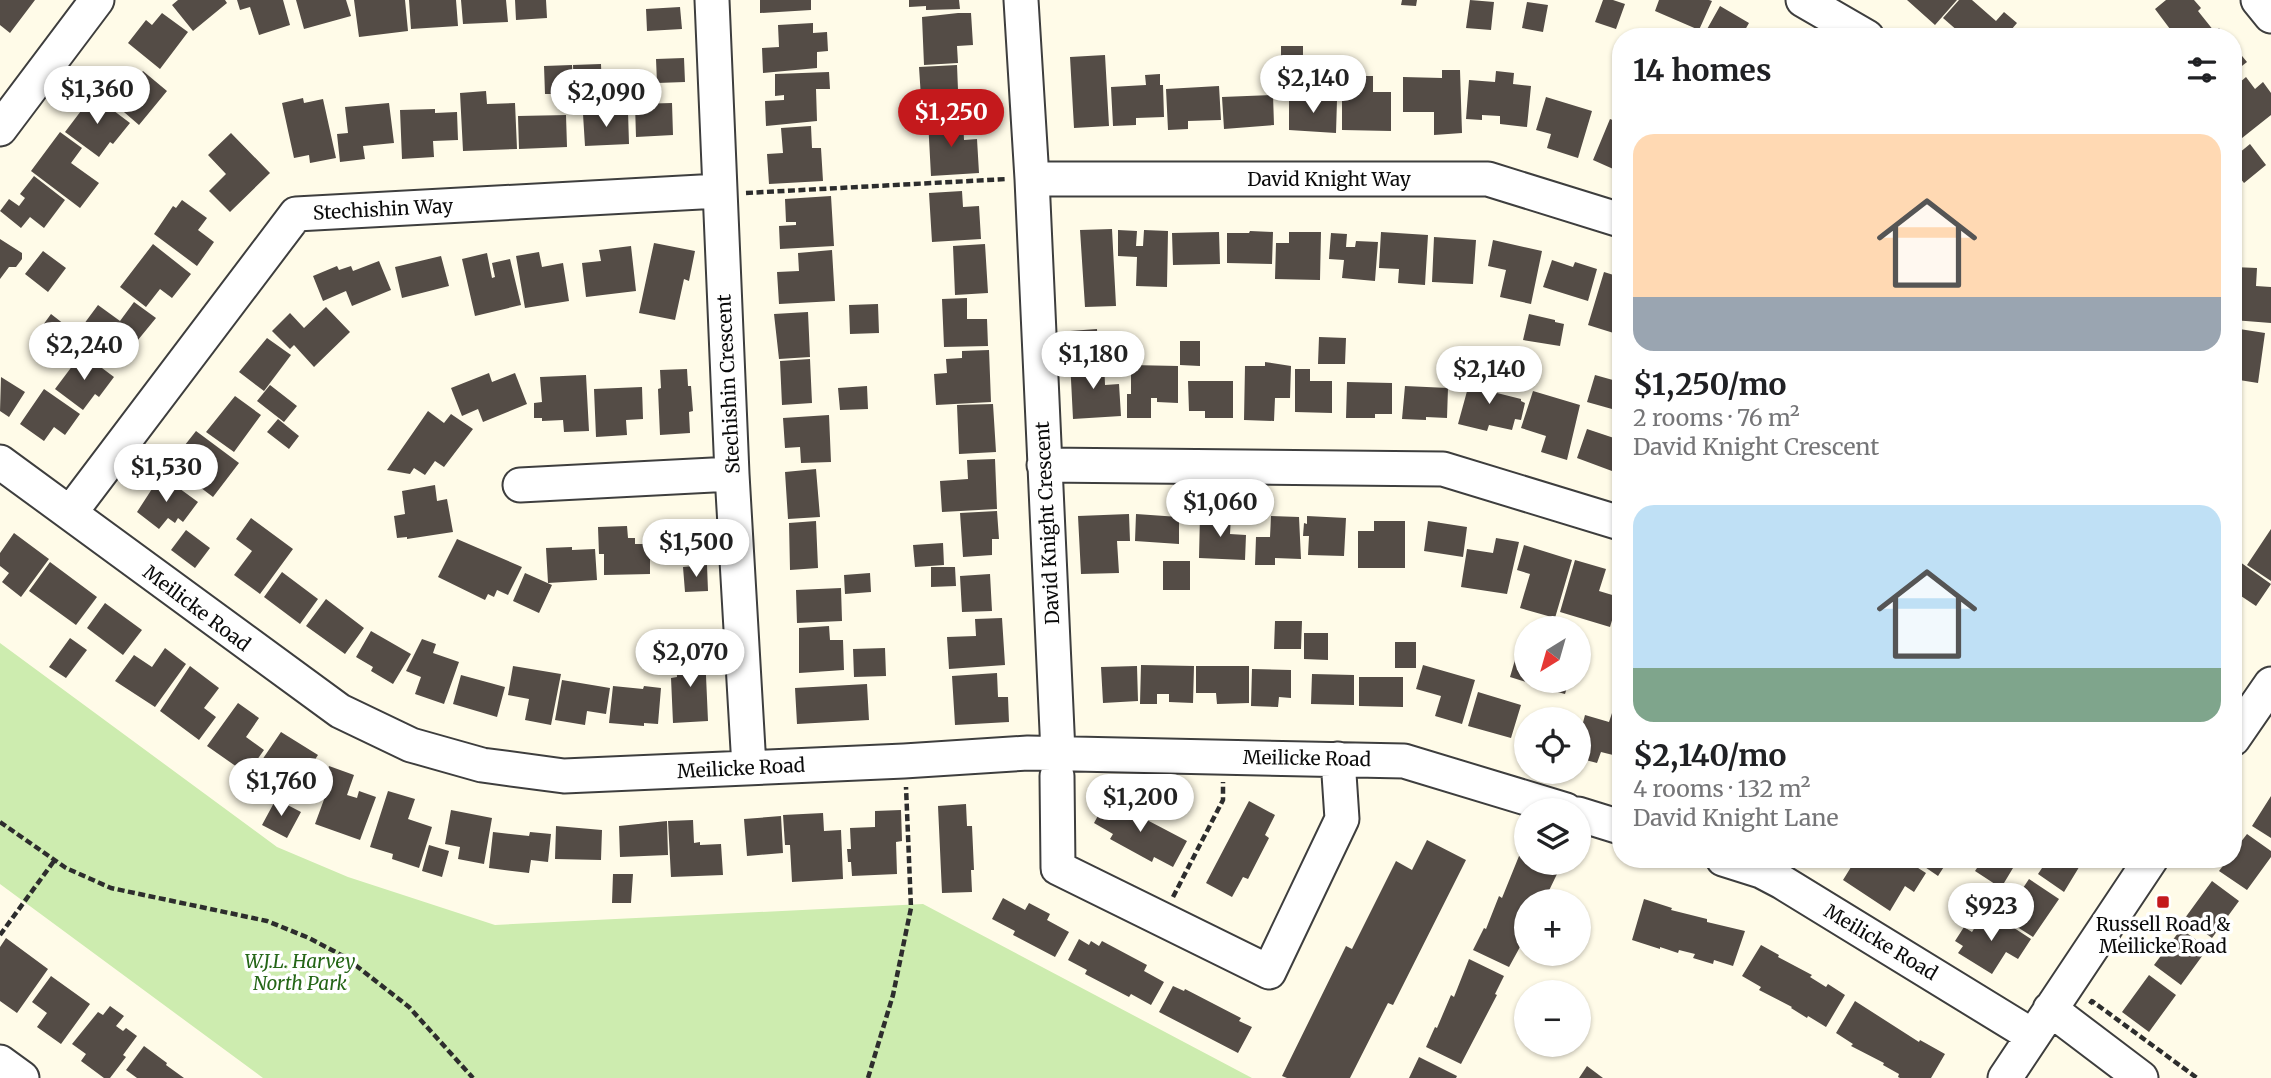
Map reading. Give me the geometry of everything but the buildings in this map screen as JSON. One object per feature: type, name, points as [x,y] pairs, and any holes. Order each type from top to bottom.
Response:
[{"type":"street","points":[[0,129],[97,0]]},
{"type":"street","name":"Stechishin Crescent","points":[[712,0],[731,192],[732,474],[749,768]]},
{"type":"street","name":"David Knight Crescent","points":[[1021,0],[1019,179],[1044,465],[1058,765],[1058,868],[1162,919]]},
{"type":"street","points":[[1803,0],[1851,28]]},
{"type":"street","points":[[2258,0],[2271,16]]},
{"type":"street","name":"David Knight Way","points":[[1019,179],[1488,179],[1612,218]]},
{"type":"street","name":"Stechishin Way","points":[[70,513],[296,214],[731,192]]},
{"type":"street","name":"Meilicke Road","points":[[0,462],[340,711],[411,745],[482,765],[564,776],[1028,753],[1058,765],[1225,756],[1404,761],[1526,798]]},
{"type":"street","points":[[1044,465],[1443,469],[1612,521]]},
{"type":"street","points":[[520,485],[732,474]]},
{"type":"street","points":[[2242,726],[2271,684]]},
{"type":"street","points":[[1162,919],[1269,972],[1342,819],[1338,759]]},
{"type":"street","points":[[1591,818],[1612,825]]},
{"type":"street","name":"Meilicke Road","points":[[1751,868],[1760,871],[1788,871],[2041,1023],[2141,1078]]},
{"type":"street","points":[[2005,1078],[2145,868]]},
{"type":"street","points":[[0,1062],[22,1078]]},
{"type":"path","points":[[731,192],[1019,179]]},
{"type":"path","points":[[1162,919],[1223,800],[1225,756]]},
{"type":"path","points":[[867,1078],[893,995],[911,908],[906,784]]},
{"type":"path","points":[[0,822],[54,861],[111,887],[267,921],[309,938],[345,957],[409,1007],[473,1078]]},
{"type":"path","points":[[0,935],[54,861]]},
{"type":"green space","name":"W.J.L. Harvey North Park","points":[[0,643],[277,847],[348,877],[495,925],[923,904],[1252,1078],[263,1078],[0,884]]},
{"type":"place","name":"Russell Road & Meilicke Road","points":[[2163,902]]}]
